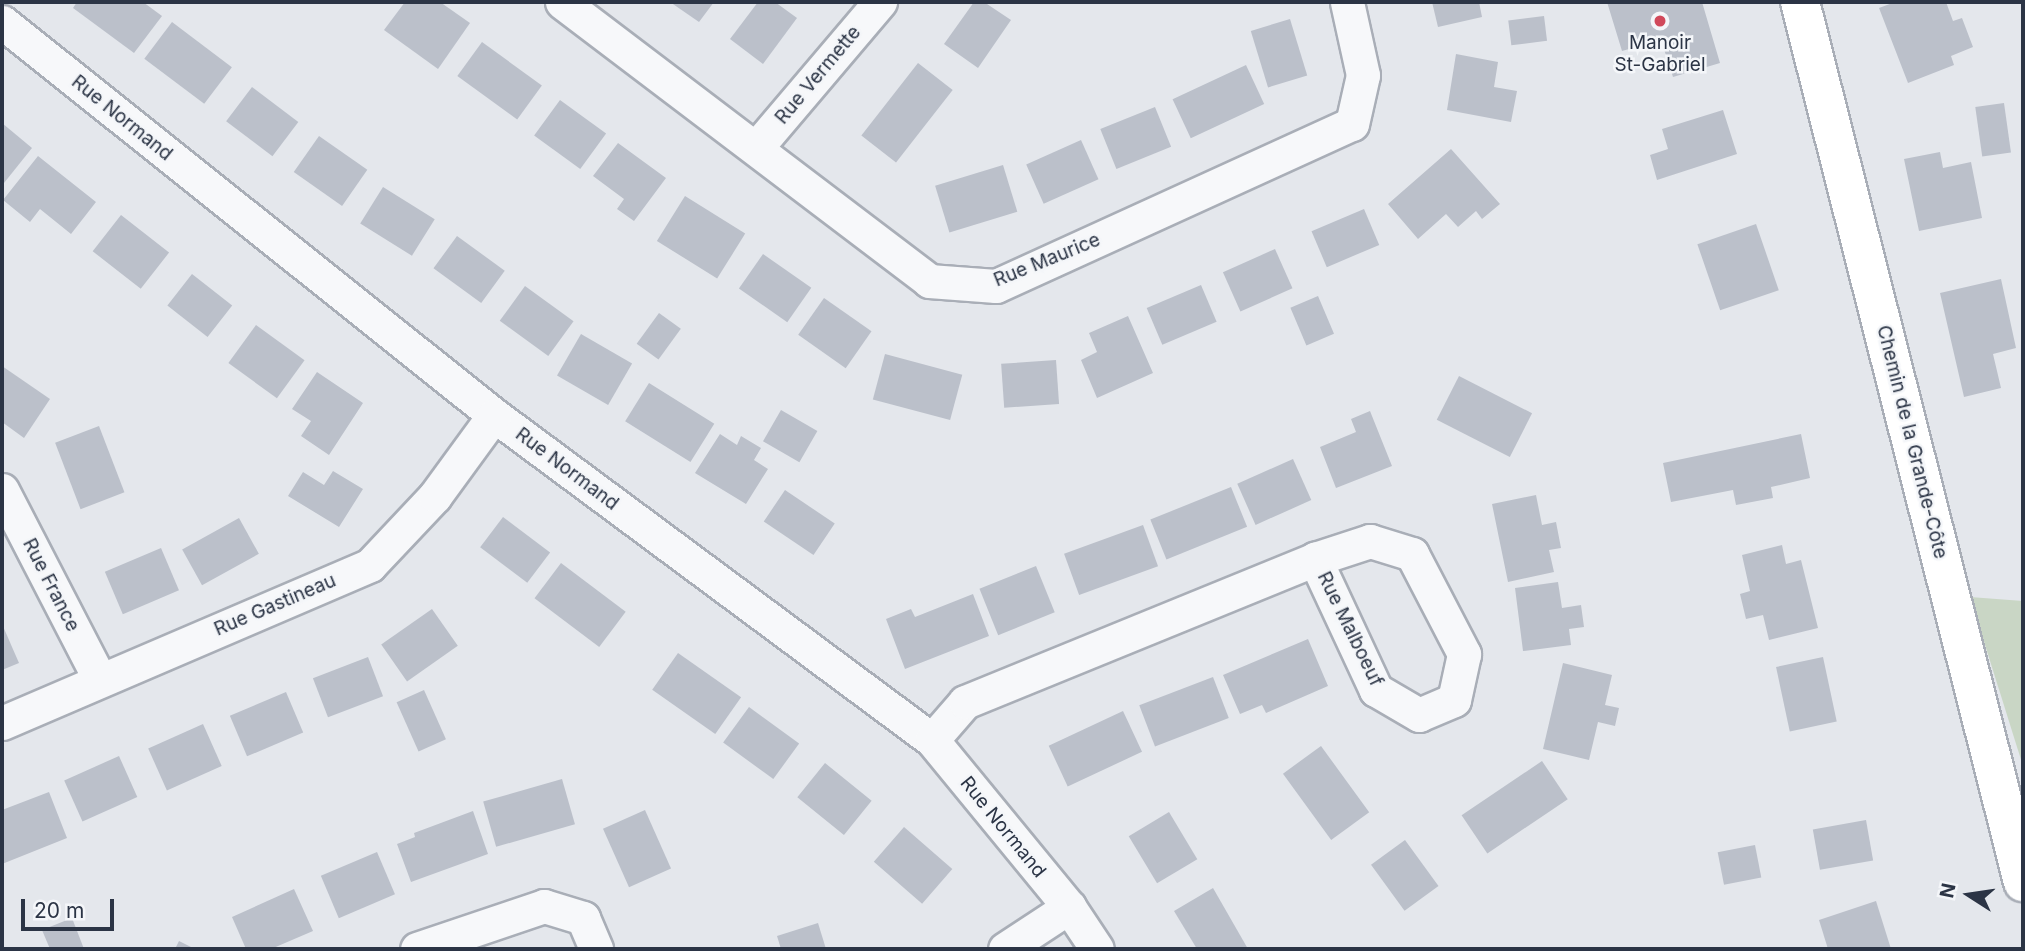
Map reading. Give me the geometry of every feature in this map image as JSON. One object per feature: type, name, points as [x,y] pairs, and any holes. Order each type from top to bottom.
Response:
[{"type":"main road","name":"Chemin de la Grande-Côte","points":[[1800,2],[2023,882]]},
{"type":"street","name":"Rue Maurice","points":[[562,2],[929,281],[996,286],[1352,124],[1363,75],[1347,2]]},
{"type":"street","name":"Rue Vermette","points":[[757,148],[880,2]]},
{"type":"street","name":"Rue Normand","points":[[2,22],[494,415],[932,740],[1069,907],[1097,949]]},
{"type":"street","name":"Rue Gastineau","points":[[2,723],[370,565],[435,496],[494,415]]},
{"type":"street","name":"Rue France","points":[[2,490],[100,680]]},
{"type":"street","name":"Rue Malboeuf","points":[[932,740],[965,702],[1315,559],[1370,541],[1412,554],[1464,654],[1454,701],[1419,715],[1376,690],[1315,559]]},
{"type":"street","points":[[417,949],[544,906],[583,918],[596,949]]},
{"type":"street","points":[[1005,949],[1069,907]]},
{"type":"green space","points":[[1970,597],[2023,601],[2023,766]]},
{"type":"building","points":[[77,2],[143,2],[162,16],[134,53],[73,8]]},
{"type":"building","points":[[405,2],[440,2],[470,23],[438,69],[384,30]]},
{"type":"building","points":[[670,2],[714,2],[699,22]]},
{"type":"building","points":[[758,2],[775,2],[797,18],[763,64],[730,39]]},
{"type":"building","points":[[974,2],[984,2],[1011,20],[978,68],[944,44]]},
{"type":"building","points":[[1432,2],[1479,2],[1482,17],[1438,27]]},
{"type":"building","name":"Manoir St-Gabriel","points":[[1607,2],[1702,2],[1720,63],[1673,77],[1661,40],[1622,51]]},
{"type":"building","points":[[1895,2],[1946,2],[1953,21],[1962,18],[1973,47],[1951,56],[1954,65],[1908,83],[1879,8]]},
{"type":"building","points":[[1544,16],[1547,41],[1511,45],[1508,20]]},
{"type":"building","points":[[1290,19],[1307,75],[1268,87],[1251,31]]},
{"type":"building","points":[[172,22],[232,67],[204,104],[144,59]]},
{"type":"building","points":[[482,42],[542,85],[517,119],[457,76]]},
{"type":"building","points":[[1456,54],[1498,62],[1494,87],[1517,91],[1511,122],[1447,110]]},
{"type":"building","points":[[918,63],[953,90],[896,163],[861,135]]},
{"type":"building","points":[[1246,65],[1264,104],[1191,138],[1173,99]]},
{"type":"building","points":[[252,87],[298,122],[272,156],[226,121]]},
{"type":"building","points":[[560,100],[606,134],[580,169],[534,136]]},
{"type":"building","points":[[2004,103],[2011,153],[1982,157],[1975,107]]},
{"type":"building","points":[[1155,107],[1171,147],[1116,169],[1100,129]]},
{"type":"building","points":[[1723,110],[1737,154],[1657,180],[1650,155],[1668,149],[1662,129]]},
{"type":"building","points":[[2,123],[32,148],[4,183],[2,181]]},
{"type":"building","points":[[319,136],[367,170],[342,206],[294,172]]},
{"type":"building","points":[[1081,140],[1098,179],[1044,204],[1026,164]]},
{"type":"building","points":[[618,143],[666,178],[634,221],[617,209],[624,199],[593,176]]},
{"type":"building","points":[[1451,149],[1500,204],[1482,219],[1476,211],[1458,227],[1446,214],[1418,239],[1388,204]]},
{"type":"building","points":[[1940,152],[1943,168],[1971,162],[1982,218],[1919,231],[1904,159]]},
{"type":"building","points":[[38,156],[96,202],[71,234],[40,209],[30,222],[3,200]]},
{"type":"building","points":[[1003,165],[1017,212],[949,233],[935,186]]},
{"type":"building","points":[[383,187],[435,219],[412,256],[360,223]]},
{"type":"building","points":[[685,196],[745,234],[717,279],[657,241]]},
{"type":"building","points":[[1364,209],[1379,245],[1327,267],[1312,231]]},
{"type":"building","points":[[121,215],[169,253],[141,289],[93,251]]},
{"type":"building","points":[[1756,224],[1779,290],[1720,310],[1697,244]]},
{"type":"building","points":[[457,236],[505,271],[481,303],[433,268]]},
{"type":"building","points":[[1275,249],[1292,288],[1240,311],[1223,272]]},
{"type":"building","points":[[763,254],[811,288],[787,322],[739,288]]},
{"type":"building","points":[[192,274],[232,305],[208,337],[167,306]]},
{"type":"building","points":[[2001,279],[2016,348],[1993,354],[2001,388],[1964,397],[1940,293]]},
{"type":"building","points":[[1201,285],[1217,322],[1162,345],[1147,308]]},
{"type":"building","points":[[525,286],[574,321],[548,356],[500,321]]},
{"type":"building","points":[[1318,296],[1334,334],[1306,345],[1290,308]]},
{"type":"building","points":[[824,298],[872,331],[846,368],[798,335]]},
{"type":"building","points":[[659,313],[681,329],[659,360],[637,344]]},
{"type":"building","points":[[1128,316],[1153,373],[1097,398],[1081,360],[1097,352],[1089,333]]},
{"type":"building","points":[[256,325],[305,360],[277,398],[228,363]]},
{"type":"building","points":[[581,334],[632,364],[608,405],[557,376]]},
{"type":"building","points":[[885,354],[962,375],[950,420],[873,399]]},
{"type":"building","points":[[1056,360],[1059,404],[1004,408],[1001,364]]},
{"type":"building","points":[[2,366],[50,399],[24,438],[2,422]]},
{"type":"building","points":[[317,372],[363,403],[329,455],[301,436],[311,421],[292,409]]},
{"type":"building","points":[[1459,376],[1532,413],[1510,457],[1437,420]]},
{"type":"building","points":[[649,383],[714,424],[690,462],[625,421]]},
{"type":"building","points":[[781,410],[817,431],[799,462],[763,441]]},
{"type":"building","points":[[1370,411],[1392,466],[1336,488],[1320,447],[1356,432],[1351,419]]},
{"type":"building","points":[[99,426],[124,492],[81,509],[55,443]]},
{"type":"building","points":[[720,434],[737,445],[741,436],[761,448],[754,460],[768,469],[746,504],[695,473]]},
{"type":"building","points":[[1801,434],[1810,478],[1771,487],[1773,498],[1736,505],[1733,490],[1671,502],[1663,463]]},
{"type":"building","points":[[1293,459],[1311,500],[1256,525],[1237,484]]},
{"type":"building","points":[[333,471],[363,489],[339,527],[288,496],[303,472],[324,485]]},
{"type":"building","points":[[1231,487],[1247,527],[1166,559],[1150,520]]},
{"type":"building","points":[[785,490],[835,524],[813,555],[764,522]]},
{"type":"building","points":[[1536,495],[1542,525],[1556,522],[1561,548],[1549,550],[1554,572],[1508,582],[1492,504]]},
{"type":"building","points":[[503,517],[550,553],[527,583],[480,547]]},
{"type":"building","points":[[239,518],[259,554],[202,585],[182,550]]},
{"type":"building","points":[[1143,525],[1158,566],[1079,595],[1064,554]]},
{"type":"building","points":[[1782,545],[1786,564],[1801,560],[1818,628],[1769,640],[1763,615],[1746,619],[1740,594],[1750,591],[1742,555]]},
{"type":"building","points":[[161,548],[179,590],[123,614],[105,572]]},
{"type":"building","points":[[561,563],[626,612],[599,647],[535,598]]},
{"type":"building","points":[[1036,566],[1055,612],[998,635],[979,589]]},
{"type":"building","points":[[1558,582],[1562,608],[1581,605],[1584,627],[1569,629],[1571,645],[1523,651],[1515,588]]},
{"type":"building","points":[[973,594],[989,636],[905,669],[886,619],[911,609],[915,617]]},
{"type":"building","points":[[432,609],[458,646],[407,681],[381,645]]},
{"type":"building","points":[[2,624],[19,663],[2,670]]},
{"type":"building","points":[[1308,639],[1328,686],[1266,713],[1262,705],[1240,714],[1223,675]]},
{"type":"building","points":[[678,653],[741,697],[715,734],[652,690]]},
{"type":"building","points":[[368,657],[383,696],[328,717],[313,678]]},
{"type":"building","points":[[1823,657],[1837,722],[1790,732],[1776,667]]},
{"type":"building","points":[[1563,663],[1612,675],[1605,705],[1619,708],[1615,726],[1598,722],[1589,760],[1543,749]]},
{"type":"building","points":[[1213,677],[1229,718],[1155,746],[1139,705]]},
{"type":"building","points":[[424,690],[446,739],[419,752],[397,702]]},
{"type":"building","points":[[286,692],[303,733],[247,756],[230,716]]},
{"type":"building","points":[[749,707],[799,743],[773,779],[723,743]]},
{"type":"building","points":[[1123,711],[1142,752],[1068,786],[1049,746]]},
{"type":"building","points":[[203,724],[222,766],[167,790],[148,748]]},
{"type":"building","points":[[1321,746],[1369,812],[1331,840],[1283,774]]},
{"type":"building","points":[[119,756],[137,797],[82,822],[64,780]]},
{"type":"building","points":[[1542,761],[1568,799],[1487,853],[1462,815]]},
{"type":"building","points":[[825,763],[872,801],[844,835],[797,797]]},
{"type":"building","points":[[562,779],[575,824],[496,847],[483,802]]},
{"type":"building","points":[[49,792],[67,838],[2,864],[2,810]]},
{"type":"building","points":[[645,810],[671,868],[629,887],[603,829]]},
{"type":"building","points":[[473,811],[488,854],[411,882],[397,844],[415,837],[414,833]]},
{"type":"building","points":[[1169,812],[1197,859],[1157,883],[1129,836]]},
{"type":"building","points":[[1866,820],[1873,860],[1820,870],[1813,829]]},
{"type":"building","points":[[904,827],[952,869],[922,904],[874,862]]},
{"type":"building","points":[[1405,840],[1439,886],[1405,911],[1371,865]]},
{"type":"building","points":[[1755,845],[1761,877],[1724,885],[1718,852]]},
{"type":"building","points":[[377,852],[395,894],[339,918],[321,876]]},
{"type":"building","points":[[1213,888],[1248,949],[1197,949],[1174,911]]},
{"type":"building","points":[[294,889],[313,931],[271,949],[246,949],[232,917]]},
{"type":"building","points":[[1876,901],[1891,949],[1828,949],[1819,920]]},
{"type":"building","points":[[72,918],[84,949],[50,949],[42,930]]},
{"type":"building","points":[[818,923],[826,949],[781,949],[777,936]]},
{"type":"building","points":[[179,941],[195,949],[175,949]]},
{"type":"place","name":"Manoir St-Gabriel","points":[[1660,21]]}]
